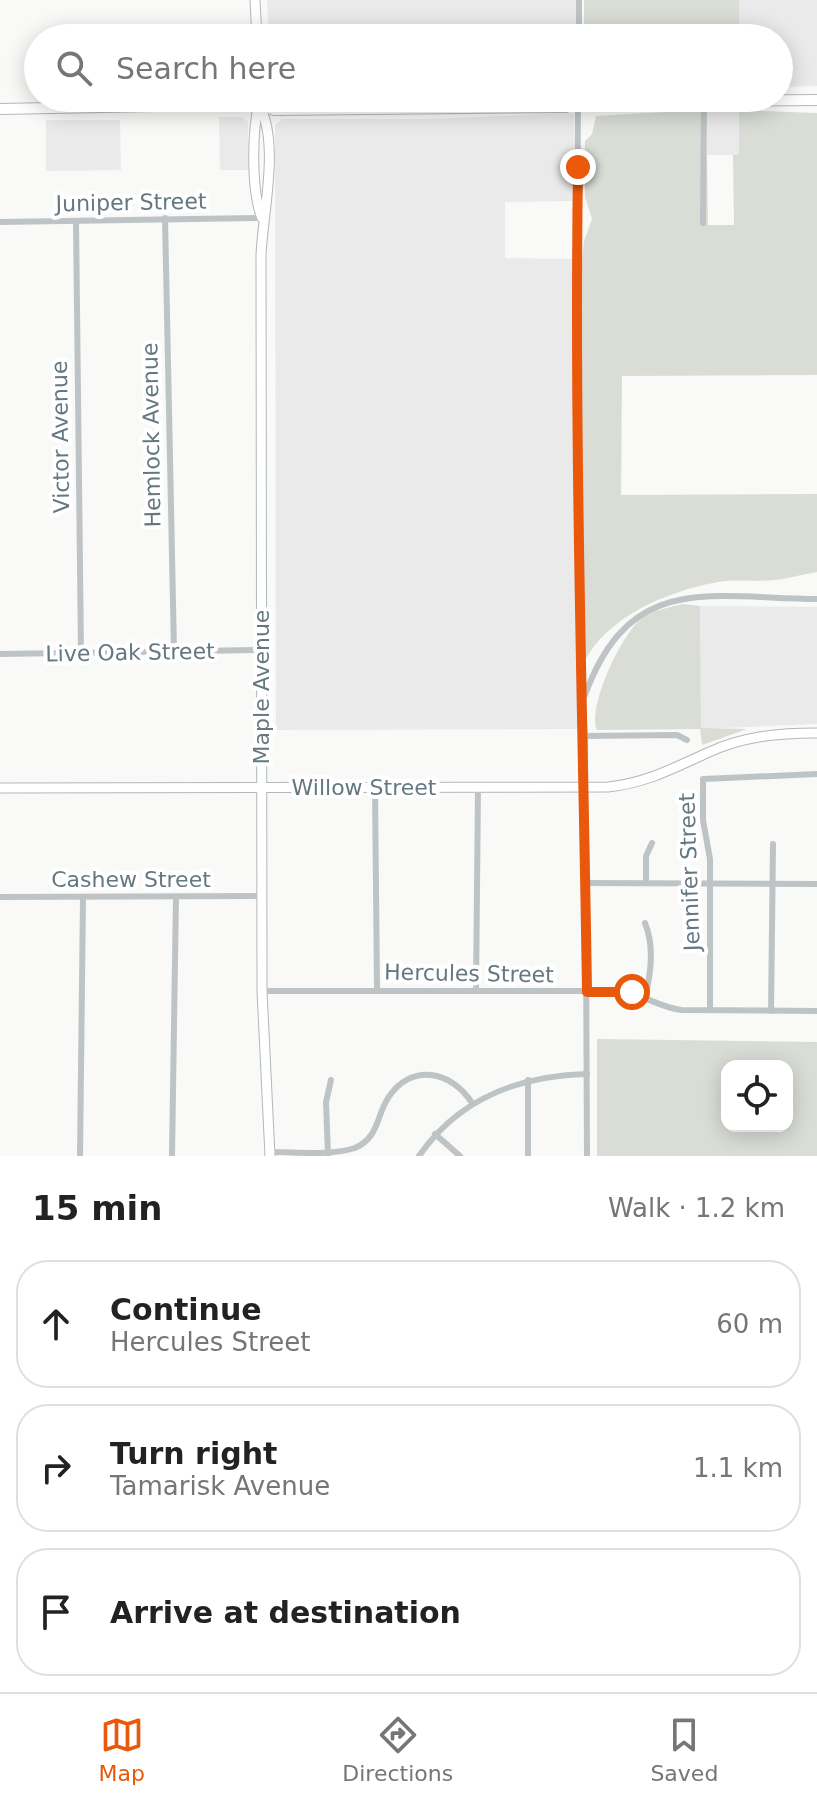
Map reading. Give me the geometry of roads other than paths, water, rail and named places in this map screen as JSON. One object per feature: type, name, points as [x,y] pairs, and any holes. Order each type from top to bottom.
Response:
[{"type":"main road","points":[[793,100],[817,100]]},
{"type":"main road","points":[[0,109],[24,108]]},
{"type":"street","points":[[255,0],[256,24]]},
{"type":"street","points":[[579,0],[579,24]]},
{"type":"street","name":"Maple Avenue","points":[[264,112],[267,118],[268,200],[262,218],[261,896],[270,1154]]},
{"type":"street","points":[[575,112],[580,672],[585,736],[587,1156]]},
{"type":"street","points":[[703,223],[704,112]]},
{"type":"street","name":"Hemlock Avenue","points":[[165,218],[174,651]]},
{"type":"street","name":"Juniper Street","points":[[0,222],[262,218]]},
{"type":"street","name":"Victor Avenue","points":[[76,221],[81,653]]},
{"type":"street","points":[[584,699],[610,642],[636,616],[658,605],[700,598],[817,599]]},
{"type":"street","name":"Live Oak Street","points":[[0,654],[261,650]]},
{"type":"street","points":[[584,788],[625,785],[656,778],[708,752],[753,737],[817,733]]},
{"type":"street","points":[[585,736],[677,735],[687,740]]},
{"type":"street","name":"Jennifer Street","points":[[710,1010],[711,883],[703,820],[703,779],[817,774]]},
{"type":"street","points":[[375,787],[377,989]]},
{"type":"street","name":"Willow Street","points":[[0,788],[584,788]]},
{"type":"street","points":[[476,991],[478,788]]},
{"type":"street","points":[[646,883],[646,856],[652,843]]},
{"type":"street","points":[[771,1011],[773,844]]},
{"type":"street","points":[[585,883],[817,884]]},
{"type":"street","name":"Cashew Street","points":[[0,897],[261,896]]},
{"type":"street","points":[[80,1156],[83,897]]},
{"type":"street","points":[[172,1156],[176,897]]},
{"type":"street","points":[[645,923],[650,935],[650,977],[645,997]]},
{"type":"street","name":"Hercules Street","points":[[262,991],[632,992],[670,1009],[817,1011]]},
{"type":"street","points":[[270,1154],[328,1154],[356,1147],[370,1138],[387,1099],[410,1079],[429,1074],[453,1081],[472,1103]]},
{"type":"street","points":[[419,1156],[435,1134],[472,1103],[528,1080],[587,1074]]},
{"type":"street","points":[[328,1154],[326,1102],[331,1080]]},
{"type":"street","points":[[528,1080],[528,1156]]},
{"type":"street","points":[[435,1134],[460,1156]]}]
